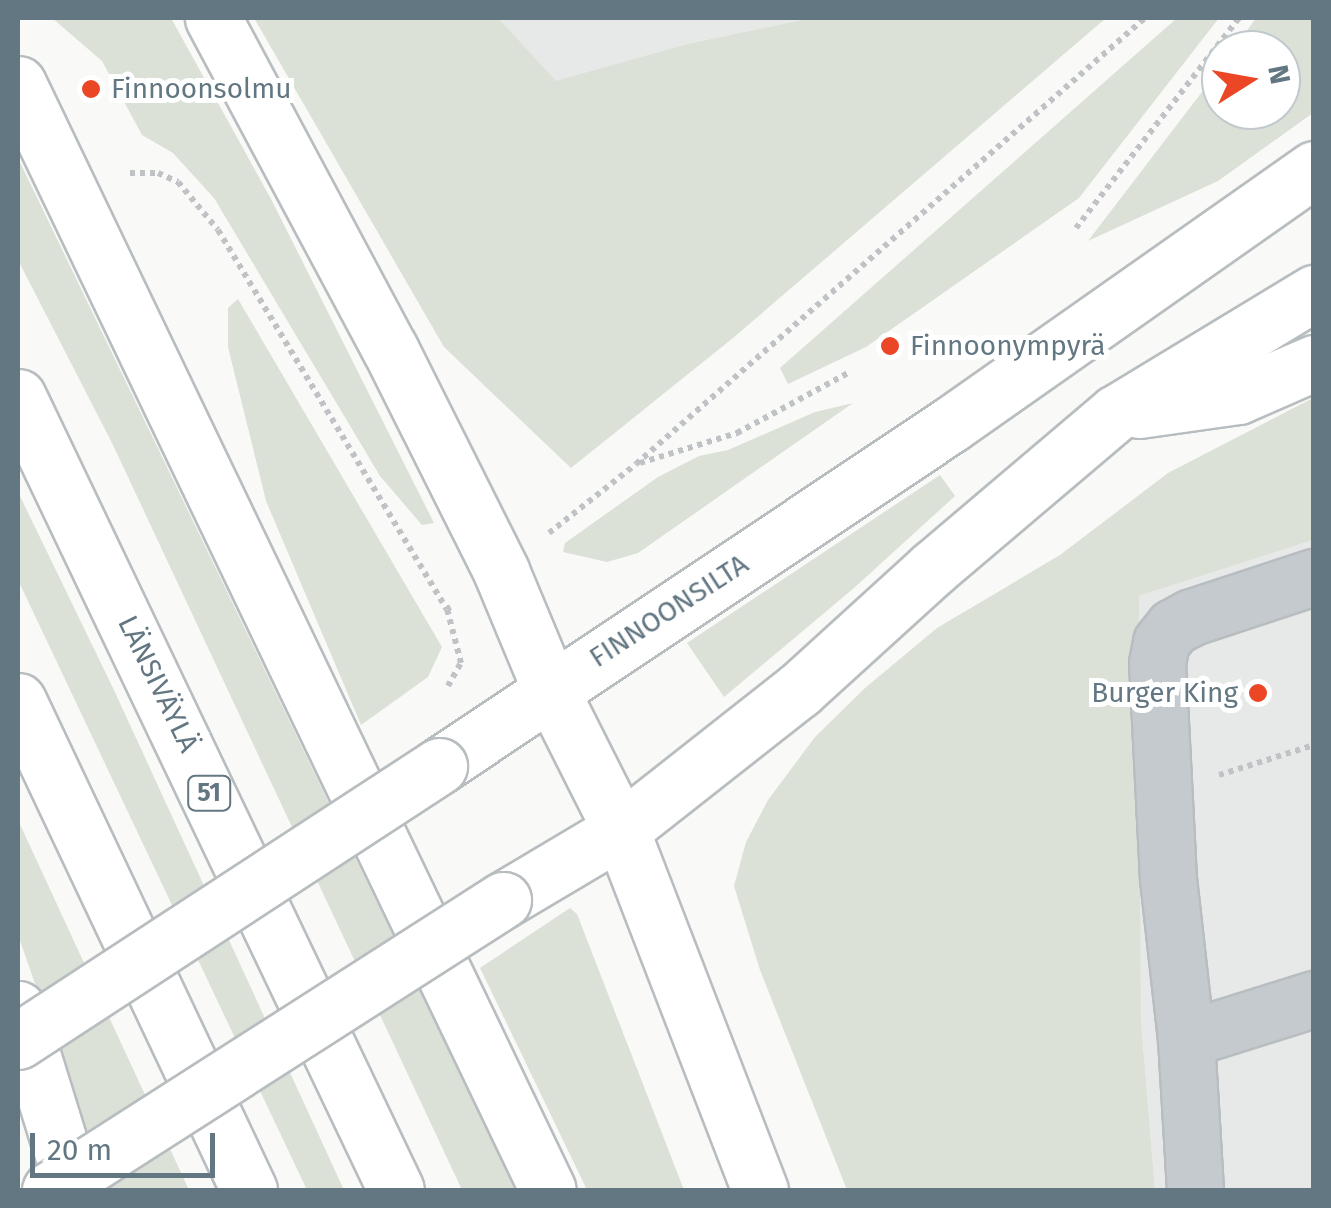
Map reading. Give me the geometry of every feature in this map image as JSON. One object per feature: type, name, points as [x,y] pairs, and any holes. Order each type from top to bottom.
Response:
[{"type":"main road","points":[[213,18],[390,349],[501,571],[550,688],[621,830],[760,1190]]},
{"type":"main road","points":[[18,84],[548,1190]]},
{"type":"main road","name":"FINNOONSILTA","points":[[18,1041],[950,425],[1314,169]]},
{"type":"main road","points":[[50,1190],[503,900],[621,830],[798,690],[932,569],[1116,413],[1314,293]]},
{"type":"main road","points":[[1116,413],[1238,396],[1314,364]]},
{"type":"main road","name":"LÄNSIVÄYLÄ","points":[[18,397],[396,1190]]},
{"type":"main road","points":[[18,701],[250,1190]]},
{"type":"main road","points":[[18,1009],[74,1190]]},
{"type":"lane","points":[[1195,1190],[1164,793],[1158,663],[1161,642],[1173,627],[1192,617],[1314,577]]},
{"type":"lane","points":[[1186,1039],[1314,999]]},
{"type":"path","points":[[447,609],[636,464],[1146,18]]},
{"type":"path","points":[[1076,228],[1239,18]]},
{"type":"path","points":[[130,172],[158,173],[178,182],[218,230],[447,609],[462,663],[445,691]]},
{"type":"path","points":[[636,464],[737,433],[848,372]]},
{"type":"path","points":[[1164,793],[1314,745]]},
{"type":"shaded area","points":[[52,18],[171,18],[271,199],[434,523],[422,525],[380,476],[214,198],[173,153],[142,135],[102,61]]},
{"type":"shaded area","points":[[254,18],[498,18],[556,81],[687,44],[811,18],[1106,18],[733,338],[571,468],[444,347]]},
{"type":"shaded area","points":[[498,18],[811,18],[687,44],[556,82]]},
{"type":"shaded area","points":[[1177,18],[1219,18],[1210,30],[1201,30],[1201,41],[1079,198],[866,347],[788,384],[780,368]]},
{"type":"shaded area","points":[[1256,18],[1313,18],[1313,113],[1301,122],[1301,30],[1247,30]]},
{"type":"shaded area","points":[[1201,93],[1201,130],[1289,130],[1218,181],[1088,241]]},
{"type":"shaded area","points":[[18,158],[515,1190],[462,1190],[113,445],[18,260]]},
{"type":"shaded area","points":[[238,299],[442,647],[428,677],[361,725],[266,501],[228,347],[228,308]]},
{"type":"shaded area","points":[[1313,398],[1313,540],[1139,596],[1141,1020],[1155,1190],[847,1190],[760,970],[734,886],[746,842],[768,800],[815,737],[865,688],[937,628],[1060,555],[1168,473]]},
{"type":"shaded area","points":[[853,403],[638,553],[607,562],[563,552],[565,543],[658,477],[699,456],[728,450],[815,412]]},
{"type":"shaded area","points":[[940,475],[955,496],[854,588],[724,697],[687,643]]},
{"type":"shaded area","points":[[18,492],[113,688],[344,1190],[307,1190],[18,580]]},
{"type":"shaded area","points":[[1313,540],[1313,1190],[1155,1190],[1141,1020],[1139,596]]},
{"type":"shaded area","points":[[18,820],[189,1190],[107,1190],[18,935]]},
{"type":"shaded area","points":[[570,908],[577,914],[684,1190],[587,1190],[480,968]]},
{"type":"place","name":"Finnoonsolmu","points":[[91,89]]},
{"type":"place","name":"Finnoonympyrä","points":[[890,346]]},
{"type":"place","name":"Burger King","points":[[1258,693]]}]
